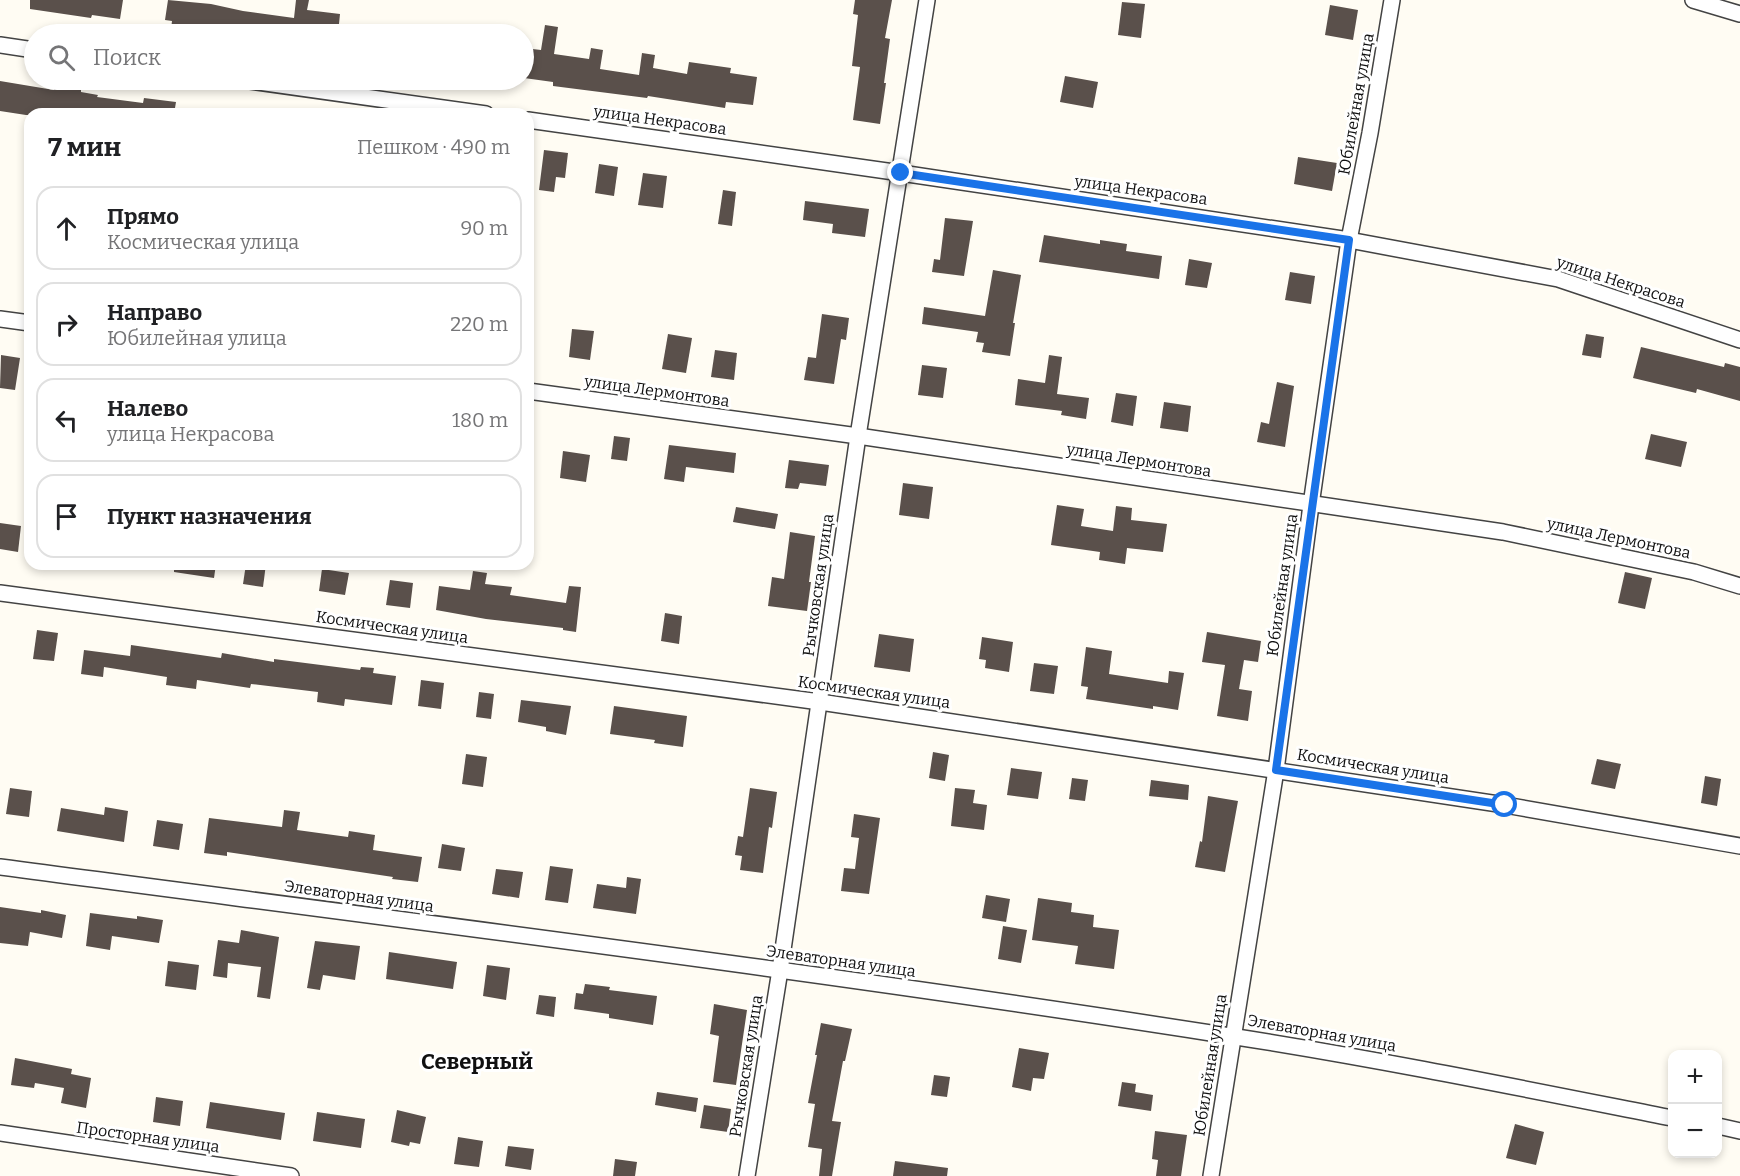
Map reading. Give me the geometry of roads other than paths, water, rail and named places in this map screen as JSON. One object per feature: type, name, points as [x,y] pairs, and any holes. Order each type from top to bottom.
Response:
[{"type":"street","name":"Рычковская улица","points":[[747,1176],[780,970],[858,436],[927,0]]},
{"type":"street","name":"Юбилейная улица","points":[[1211,1176],[1276,770],[1349,240],[1370,133],[1392,0]]},
{"type":"street","points":[[1693,0],[1740,14]]},
{"type":"street","points":[[0,45],[24,49]]},
{"type":"street","points":[[314,90],[443,108]]},
{"type":"street","name":"улица Некрасова","points":[[534,121],[1349,240],[1558,279],[1740,340]]},
{"type":"street","points":[[0,319],[24,322]]},
{"type":"street","name":"улица Лермонтова","points":[[534,392],[858,436],[1503,532],[1694,572],[1740,586]]},
{"type":"street","name":"Космическая улица","points":[[0,593],[820,702],[1505,805],[1740,846]]},
{"type":"street","name":"Элеваторная улица","points":[[0,867],[780,970],[1232,1036],[1424,1069],[1668,1117]]},
{"type":"street","points":[[1722,1127],[1740,1131]]},
{"type":"street","name":"Просторная улица","points":[[0,1133],[291,1176]]},
{"type":"district","name":"Северный","points":[[477,1061]]}]
